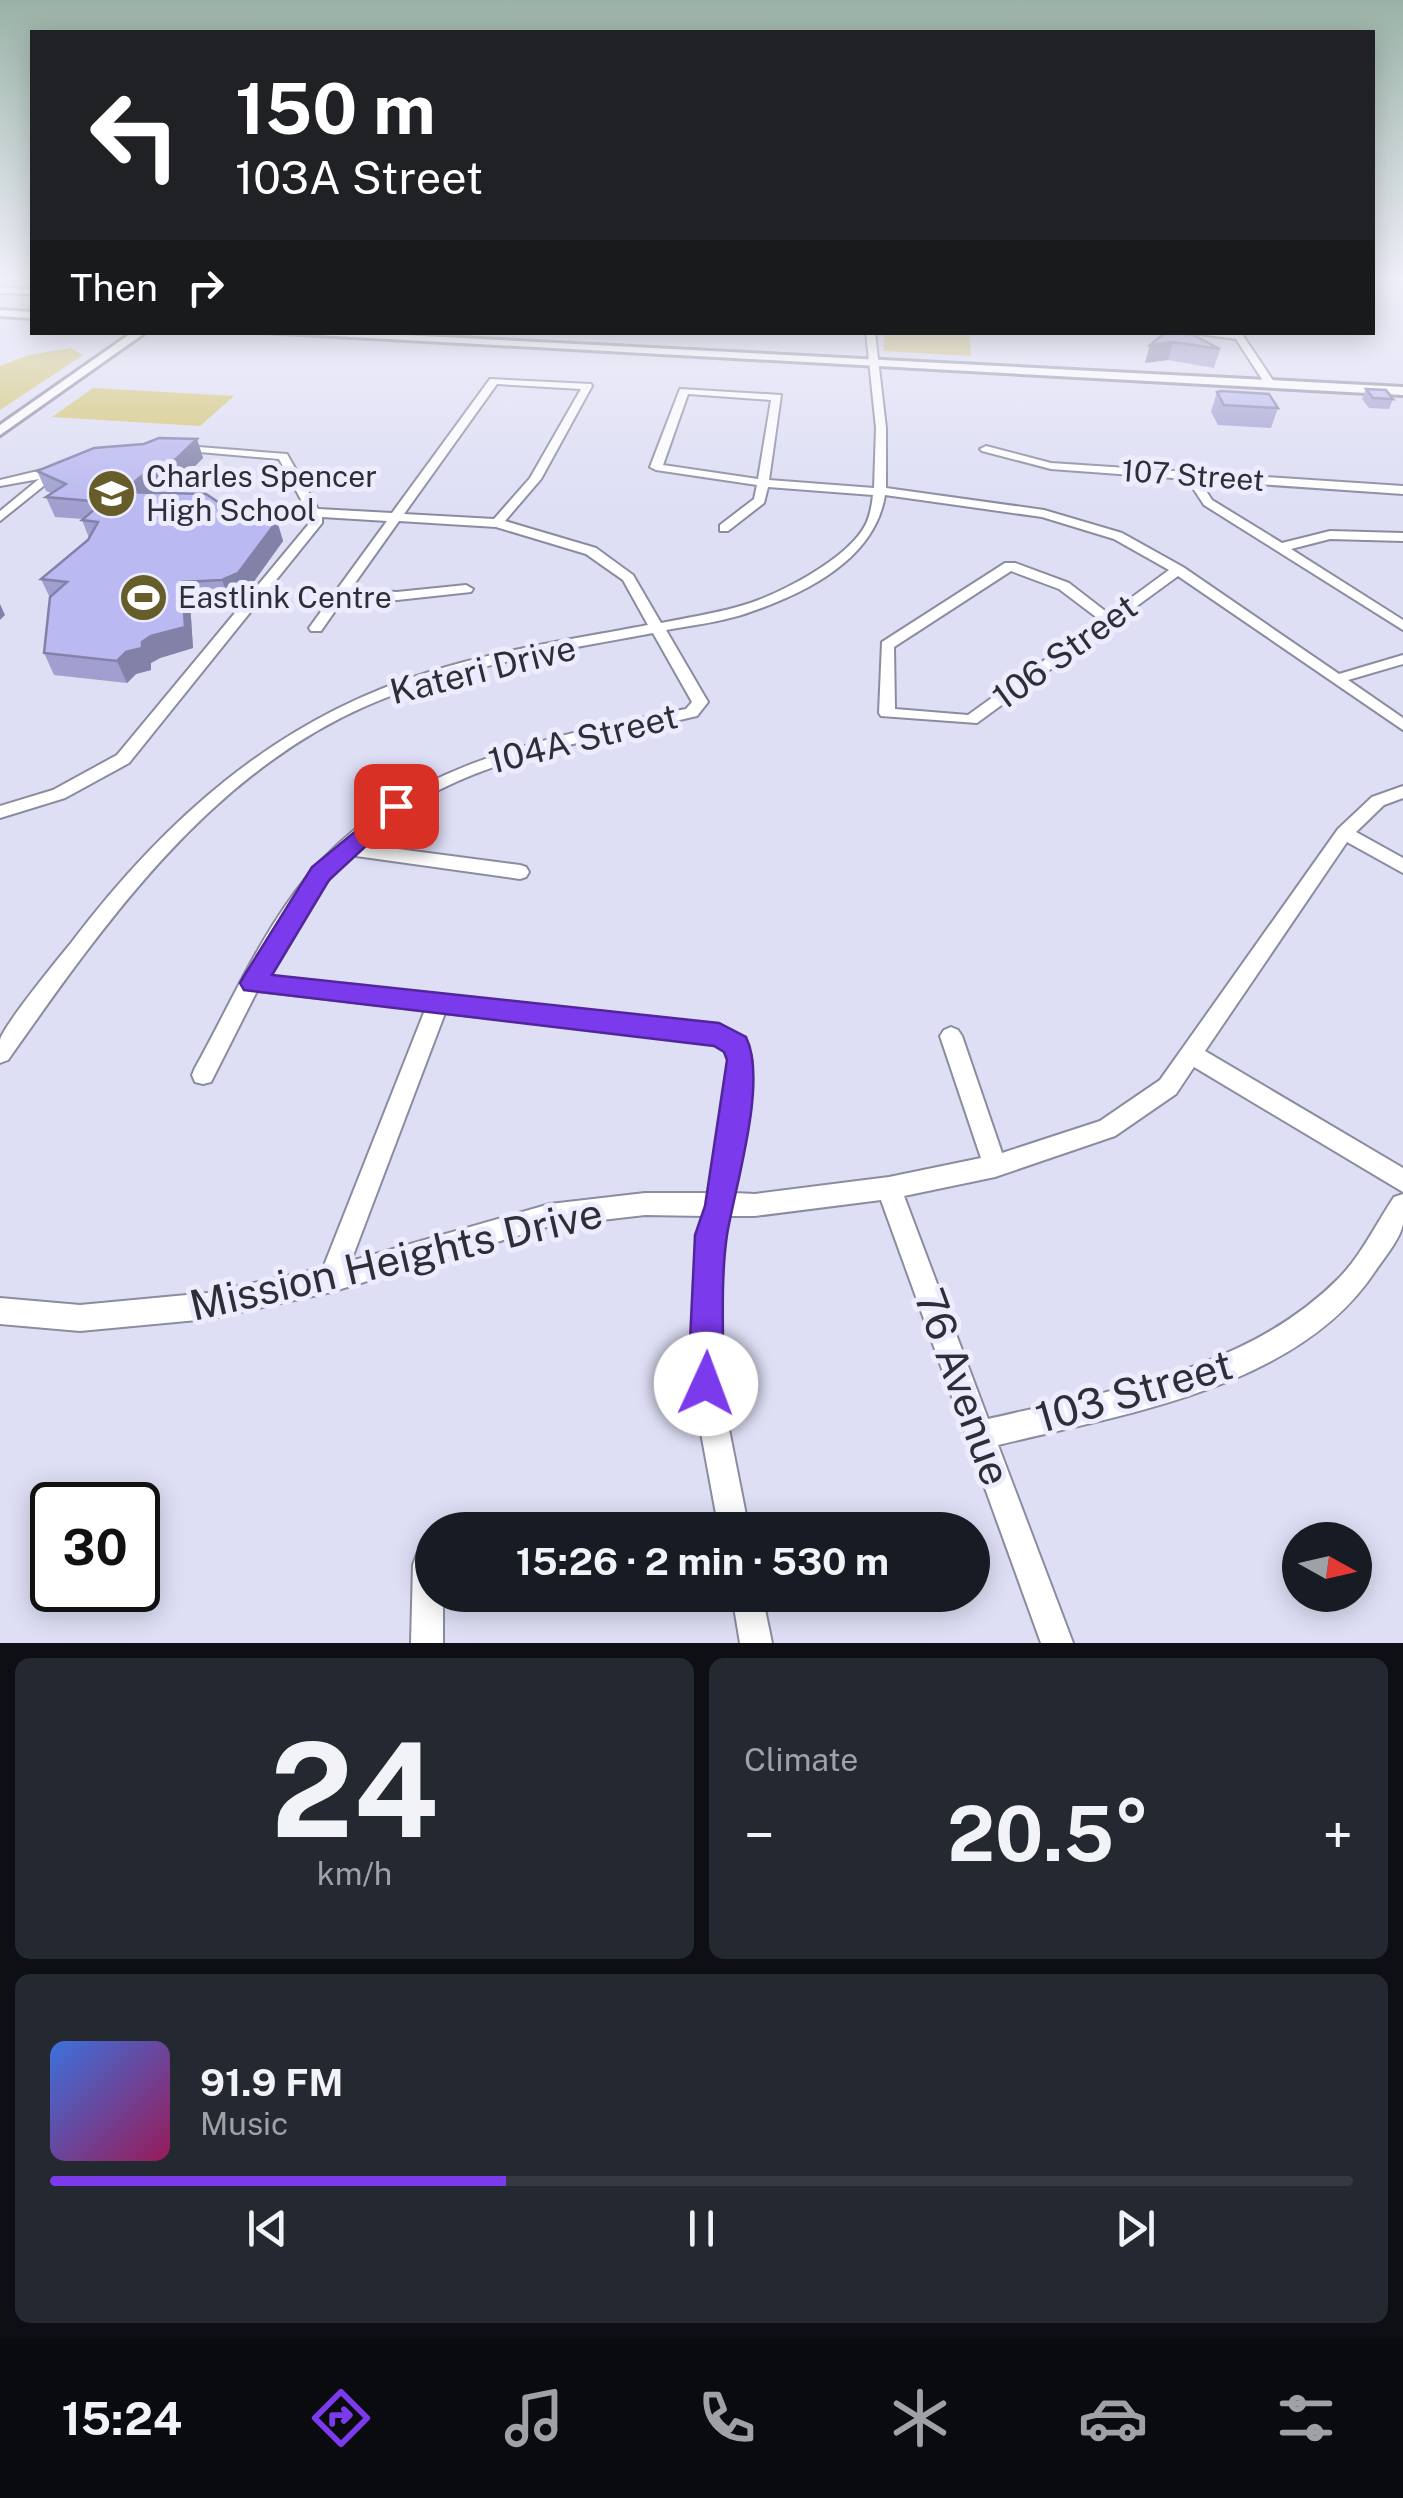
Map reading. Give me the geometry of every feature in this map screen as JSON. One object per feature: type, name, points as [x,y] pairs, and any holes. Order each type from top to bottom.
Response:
[{"type":"main road","points":[[0,423],[104,353]]},
{"type":"main road","points":[[84,373],[109,353]]},
{"type":"main road","points":[[0,432],[117,353]]},
{"type":"main road","points":[[654,353],[1403,388]]},
{"type":"main road","points":[[698,353],[874,364],[975,362],[1269,381]]},
{"type":"street","points":[[869,353],[880,416],[878,492]]},
{"type":"street","points":[[1252,353],[1269,381]]},
{"type":"street","points":[[316,628],[494,381],[587,386],[534,479],[498,523]]},
{"type":"street","points":[[724,528],[750,512],[760,500],[764,483],[777,397],[684,392],[656,467],[764,483],[878,492],[1064,519],[1118,536],[1178,570],[1403,726]]},
{"type":"street","points":[[162,446],[283,456],[318,513]]},
{"type":"street","name":"107 Street","points":[[986,449],[1010,459],[1051,466],[1403,490]]},
{"type":"street","points":[[4,484],[78,464]]},
{"type":"street","points":[[0,517],[44,480],[39,475]]},
{"type":"street","points":[[1192,477],[1208,502],[1403,626]]},
{"type":"street","points":[[4,484],[31,484],[29,494]]},
{"type":"street","name":"Kateri Drive","points":[[0,1054],[132,876],[190,814],[256,762],[333,716],[427,678],[744,610],[789,590],[857,545],[872,524],[878,492]]},
{"type":"street","points":[[318,513],[498,523],[592,551],[628,578],[659,629]]},
{"type":"street","points":[[0,812],[60,794],[123,759],[312,529],[318,513]]},
{"type":"street","points":[[1279,548],[1330,535],[1403,537]]},
{"type":"street","name":"106 Street","points":[[1108,620],[1064,586],[1010,566],[887,645],[887,713],[971,720],[1178,570]]},
{"type":"street","points":[[340,594],[397,596],[466,589]]},
{"type":"street","name":"104A Street","points":[[204,1074],[302,899],[344,848],[412,796],[496,757],[690,713],[700,706],[700,698],[659,629]]},
{"type":"street","points":[[1337,679],[1403,660]]},
{"type":"street","name":"Mission Heights Drive","points":[[0,1310],[33,1316],[128,1317],[208,1306],[330,1279],[550,1215],[645,1204],[720,1206],[889,1188],[995,1166],[1106,1128],[1168,1087],[1344,833],[1378,801],[1403,792]]},
{"type":"street","points":[[1344,833],[1403,866]]},
{"type":"street","points":[[344,848],[520,872]]},
{"type":"street","points":[[254,983],[719,1035],[736,1045],[741,1060],[720,1206],[711,1235],[706,1384],[731,1512]]},
{"type":"street","points":[[330,1279],[438,1004]]},
{"type":"street","points":[[951,1036],[995,1166]]},
{"type":"street","points":[[1193,1055],[1403,1181]]},
{"type":"street","name":"76 Avenue","points":[[889,1188],[1057,1643]]},
{"type":"street","name":"103 Street","points":[[980,1435],[1205,1378],[1274,1346],[1348,1288],[1403,1205]]},
{"type":"street","points":[[427,1612],[427,1643]]},
{"type":"street","points":[[750,1612],[756,1643]]},
{"type":"shaded area","points":[[912,353],[971,353],[971,356]]},
{"type":"shaded area","points":[[29,355],[83,355],[0,410],[0,366]]},
{"type":"shaded area","points":[[93,388],[234,396],[200,426],[52,417]]},
{"type":"building","points":[[1366,389],[1386,390],[1393,399],[1373,398]]},
{"type":"building","points":[[1217,392],[1269,394],[1278,408],[1224,405]]},
{"type":"building","name":"Eastlink Centre","points":[[159,438],[197,439],[176,459],[150,469],[122,492],[206,494],[227,508],[269,515],[264,520],[277,521],[238,573],[222,580],[182,582],[185,627],[151,636],[142,642],[142,648],[126,652],[117,661],[44,653],[50,597],[67,582],[41,579],[88,540],[98,522],[82,520],[103,502],[46,497],[66,484],[37,471],[94,448],[144,444]]},
{"type":"place","name":"Charles Spencer High School","points":[[111,494]]},
{"type":"place","name":"Eastlink Centre","points":[[143,598]]},
{"type":"route","points":[[396,806],[344,848],[310,886],[254,983],[719,1035],[736,1045],[741,1060],[720,1206],[711,1235],[706,1384]]}]
